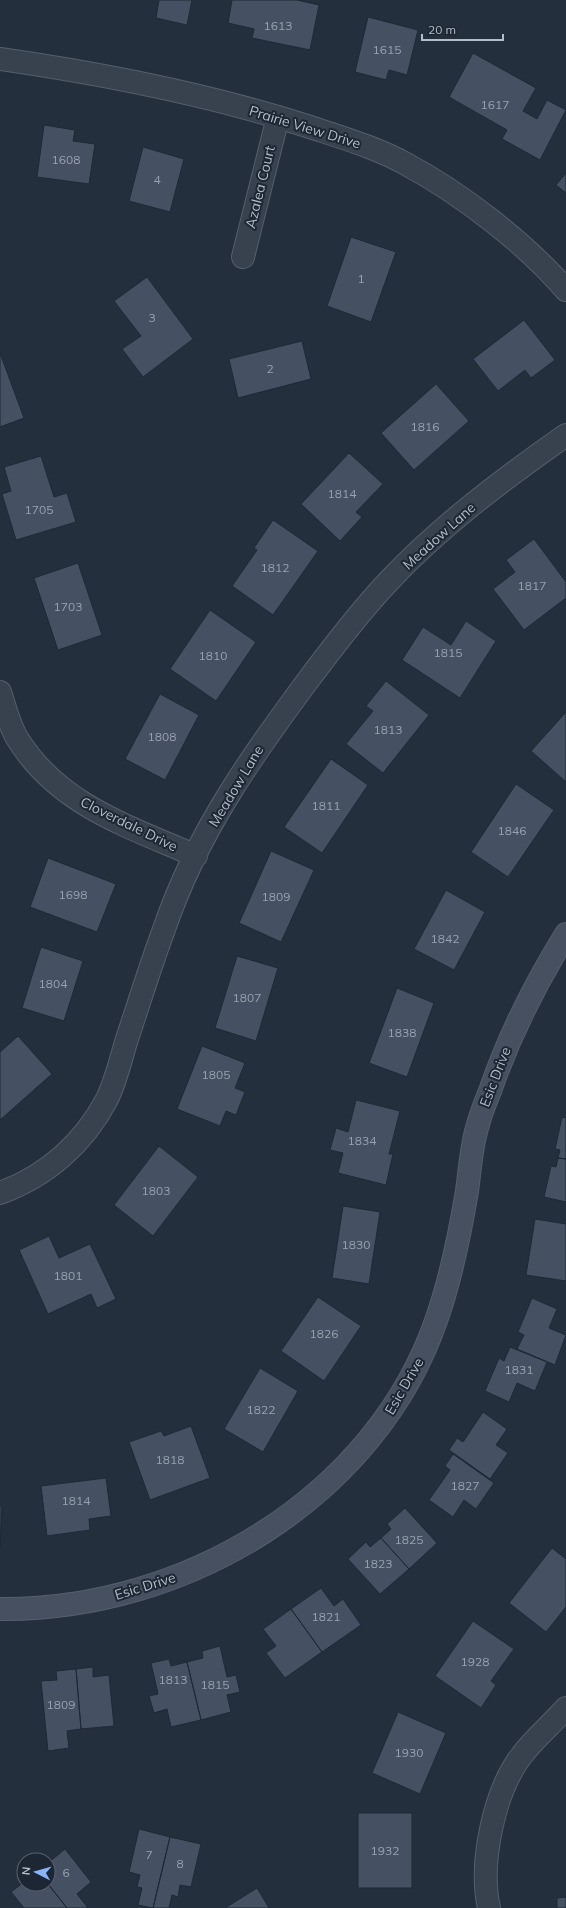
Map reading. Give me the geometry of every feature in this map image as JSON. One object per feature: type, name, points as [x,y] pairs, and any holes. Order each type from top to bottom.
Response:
[{"type":"street","name":"Prairie View Drive","points":[[0,59],[75,70],[190,94],[278,117],[357,142],[405,163],[456,194],[503,230],[556,278],[566,290]]},
{"type":"street","name":"Azalea Court","points":[[243,257],[278,117]]},
{"type":"street","name":"Meadow Lane","points":[[0,1193],[18,1187],[46,1170],[71,1150],[88,1130],[108,1097],[163,930],[196,856],[230,793],[269,733],[329,652],[386,584],[450,524],[513,473],[566,435]]},
{"type":"street","name":"Cloverdale Drive","points":[[0,692],[16,736],[32,760],[61,789],[91,809],[196,856]]},
{"type":"street","name":"Esic Drive","points":[[0,1609],[22,1609],[77,1604],[131,1592],[184,1574],[233,1551],[295,1511],[332,1480],[366,1445],[395,1406],[419,1364],[437,1319],[448,1283],[465,1203],[477,1128],[500,1061],[529,997],[566,934]]},
{"type":"street","points":[[489,1908],[486,1862],[491,1827],[504,1787],[521,1755],[566,1708]]},
{"type":"building","points":[[159,0],[192,0],[187,25],[156,18]]},
{"type":"building","points":[[232,0],[297,0],[319,5],[310,50],[252,38],[254,29],[228,23]]},
{"type":"building","points":[[368,17],[418,30],[407,75],[389,70],[386,80],[355,72]]},
{"type":"building","points":[[473,53],[536,88],[523,111],[537,119],[547,100],[566,110],[540,160],[502,139],[507,130],[449,97]]},
{"type":"building","points":[[44,125],[75,130],[73,141],[95,144],[89,184],[37,177]]},
{"type":"building","points":[[143,147],[184,159],[170,212],[129,201]]},
{"type":"building","points":[[566,173],[566,193],[556,185]]},
{"type":"building","points":[[351,237],[396,252],[371,322],[327,306]]},
{"type":"building","points":[[147,277],[193,339],[143,377],[122,349],[141,336],[114,301]]},
{"type":"building","points":[[524,320],[555,360],[531,378],[525,370],[498,391],[473,359]]},
{"type":"building","points":[[302,341],[311,379],[238,398],[229,359]]},
{"type":"building","points":[[0,353],[24,418],[0,427]]},
{"type":"building","points":[[436,384],[469,421],[414,470],[381,433]]},
{"type":"building","points":[[349,453],[383,484],[356,512],[362,517],[340,541],[301,504]]},
{"type":"building","points":[[41,456],[54,497],[67,493],[76,522],[16,540],[2,494],[11,491],[4,467]]},
{"type":"building","points":[[273,520],[318,551],[273,615],[232,586],[257,550],[254,548]]},
{"type":"building","points":[[534,539],[566,582],[566,598],[524,630],[493,589],[515,572],[506,560]]},
{"type":"building","points":[[78,563],[102,635],[58,650],[34,578]]},
{"type":"building","points":[[210,610],[256,642],[216,701],[170,669]]},
{"type":"building","points":[[466,621],[496,641],[460,698],[402,660],[423,627],[451,645]]},
{"type":"building","points":[[386,681],[429,715],[383,773],[346,744],[373,711],[366,706]]},
{"type":"building","points":[[160,694],[199,715],[165,780],[125,759]]},
{"type":"building","points":[[566,712],[566,782],[531,751]]},
{"type":"building","points":[[331,759],[368,785],[322,853],[284,827]]},
{"type":"building","points":[[516,784],[554,810],[508,877],[471,852]]},
{"type":"building","points":[[271,851],[314,870],[281,942],[239,923]]},
{"type":"building","points":[[48,858],[116,884],[97,932],[30,907]]},
{"type":"building","points":[[446,890],[485,912],[454,970],[414,949]]},
{"type":"building","points":[[41,947],[83,961],[64,1021],[22,1008]]},
{"type":"building","points":[[237,956],[278,968],[256,1041],[215,1028]]},
{"type":"building","points":[[397,988],[434,1003],[407,1077],[369,1063]]},
{"type":"building","points":[[18,1036],[52,1074],[0,1120],[0,1052]]},
{"type":"building","points":[[202,1046],[245,1063],[235,1088],[245,1092],[236,1115],[226,1111],[220,1126],[177,1109]]},
{"type":"building","points":[[356,1100],[400,1111],[389,1154],[393,1154],[386,1185],[338,1173],[343,1153],[330,1150],[336,1128],[348,1132]]},
{"type":"building","points":[[562,1117],[566,1118],[566,1159],[558,1158],[560,1150],[555,1149]]},
{"type":"building","points":[[159,1146],[198,1177],[153,1236],[114,1205]]},
{"type":"building","points":[[558,1158],[566,1159],[566,1202],[544,1197],[551,1166],[556,1167]]},
{"type":"building","points":[[343,1206],[380,1212],[369,1284],[332,1278]]},
{"type":"building","points":[[535,1219],[566,1224],[566,1281],[526,1275]]},
{"type":"building","points":[[49,1236],[59,1258],[90,1244],[116,1299],[97,1308],[91,1294],[48,1314],[19,1250]]},
{"type":"building","points":[[318,1297],[361,1326],[324,1381],[281,1351]]},
{"type":"building","points":[[532,1298],[557,1309],[549,1328],[566,1335],[555,1365],[517,1349],[524,1335],[518,1332]]},
{"type":"building","points":[[510,1347],[547,1362],[535,1391],[517,1383],[509,1402],[485,1391],[499,1358],[504,1361]]},
{"type":"building","points":[[260,1368],[298,1391],[263,1452],[224,1429]]},
{"type":"building","points":[[483,1412],[507,1429],[496,1445],[508,1453],[490,1479],[449,1450],[457,1438],[463,1442]]},
{"type":"building","points":[[191,1426],[210,1478],[150,1500],[129,1442],[161,1431],[164,1436]]},
{"type":"building","points":[[453,1454],[494,1483],[476,1509],[464,1500],[453,1517],[429,1500],[450,1470],[445,1466]]},
{"type":"building","points":[[106,1478],[111,1516],[89,1519],[90,1530],[47,1536],[41,1486]]},
{"type":"building","points":[[0,1506],[2,1506],[0,1548]]},
{"type":"building","points":[[405,1508],[437,1543],[409,1569],[381,1538],[391,1529],[387,1524]]},
{"type":"building","points":[[381,1538],[409,1569],[380,1594],[348,1559],[366,1542],[370,1547]]},
{"type":"building","points":[[552,1548],[566,1559],[566,1607],[546,1632],[509,1603]]},
{"type":"building","points":[[321,1588],[334,1606],[343,1599],[361,1625],[322,1652],[291,1609]]},
{"type":"building","points":[[291,1609],[322,1652],[285,1678],[266,1653],[276,1646],[263,1629]]},
{"type":"building","points":[[473,1621],[514,1649],[491,1681],[496,1685],[481,1708],[435,1676]]},
{"type":"building","points":[[220,1646],[227,1677],[236,1675],[240,1692],[227,1695],[231,1712],[201,1720],[187,1662],[203,1658],[202,1651]]},
{"type":"building","points":[[169,1659],[171,1666],[187,1662],[201,1720],[171,1727],[167,1709],[154,1713],[149,1696],[158,1694],[151,1663]]},
{"type":"building","points":[[93,1667],[93,1677],[109,1675],[114,1726],[81,1729],[76,1669]]},
{"type":"building","points":[[76,1669],[81,1729],[67,1731],[69,1748],[48,1751],[41,1681],[57,1680],[56,1671]]},
{"type":"building","points":[[398,1712],[446,1733],[420,1794],[372,1773]]},
{"type":"building","points":[[358,1813],[412,1813],[412,1888],[358,1888]]},
{"type":"building","points":[[139,1829],[170,1837],[153,1908],[138,1905],[142,1888],[137,1887],[140,1875],[129,1872]]},
{"type":"building","points":[[170,1837],[201,1844],[191,1887],[180,1885],[178,1897],[172,1895],[169,1908],[153,1908]]},
{"type":"building","points":[[65,1849],[91,1882],[77,1894],[88,1908],[67,1908],[54,1892],[56,1892],[56,1856]]},
{"type":"building","points":[[16,1888],[16,1892],[54,1892],[67,1908],[24,1908],[11,1892]]},
{"type":"building","points":[[257,1888],[269,1908],[225,1908]]},
{"type":"building","points":[[566,1897],[566,1908],[557,1908],[557,1898]]}]
